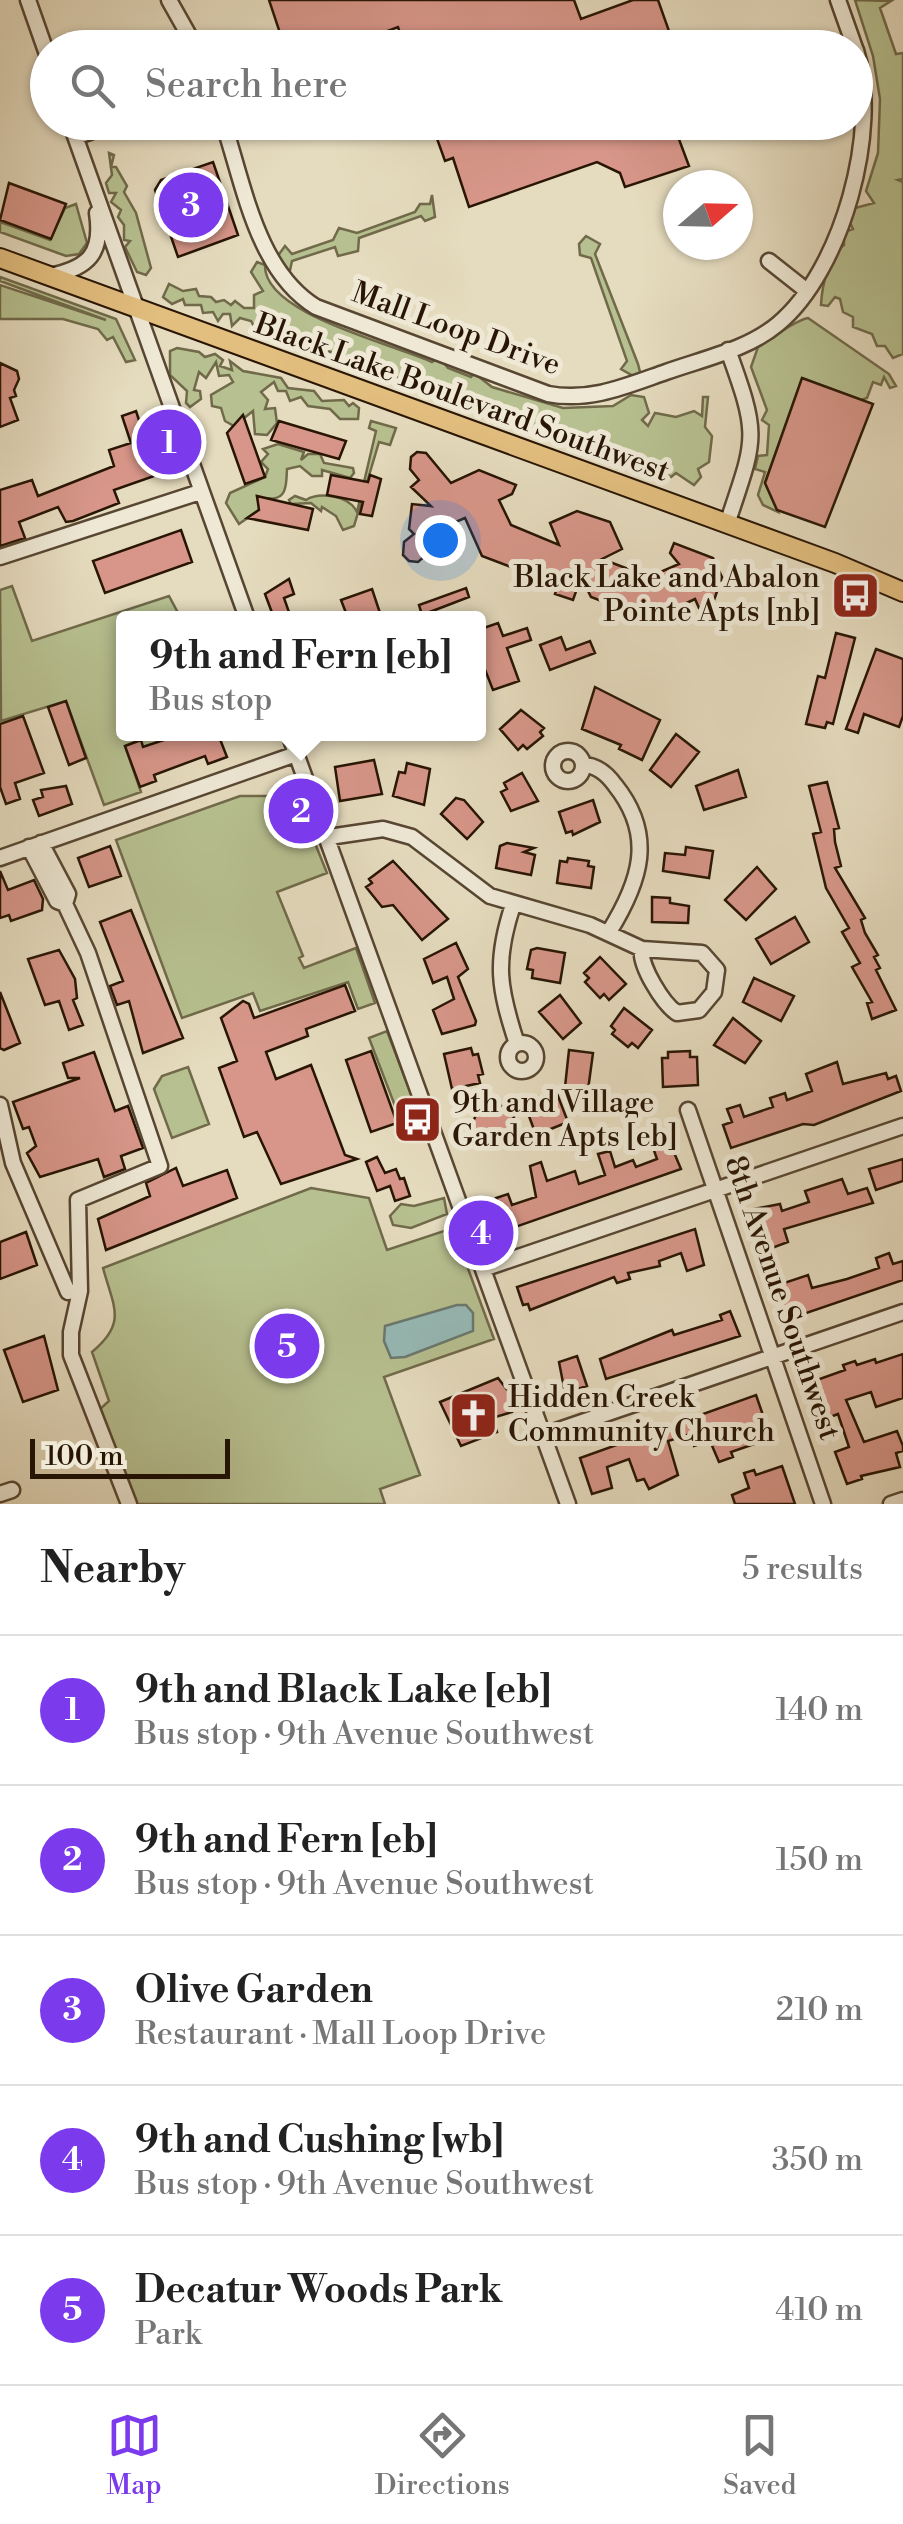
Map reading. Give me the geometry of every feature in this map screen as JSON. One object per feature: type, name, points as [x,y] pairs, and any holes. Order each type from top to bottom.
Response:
[{"type":"main road","name":"Black Lake Boulevard Southwest","points":[[0,258],[903,592]]},
{"type":"street","points":[[28,0],[39,30]]},
{"type":"street","points":[[169,0],[186,30]]},
{"type":"street","name":"Mall Loop Drive","points":[[838,0],[848,30]]},
{"type":"street","points":[[77,140],[245,611]]},
{"type":"street","name":"Mall Loop Drive","points":[[228,140],[272,261],[285,284],[316,307],[566,398],[600,394],[728,350],[768,331],[807,291],[838,224],[862,158],[863,140]]},
{"type":"street","points":[[50,276],[83,266],[98,246],[92,182]]},
{"type":"street","points":[[769,261],[807,291]]},
{"type":"street","points":[[727,524],[753,439],[751,416],[728,350]]},
{"type":"street","points":[[0,557],[22,554],[200,492]]},
{"type":"street","points":[[291,741],[568,1504]]},
{"type":"street","points":[[0,858],[296,754]]},
{"type":"street","points":[[583,764],[610,778],[632,808],[640,834],[636,886],[608,932]]},
{"type":"street","points":[[329,838],[383,829],[412,836],[438,853],[474,888],[512,905],[608,932],[642,949],[702,953],[717,970],[714,992],[699,1010],[677,1013],[661,996],[640,956],[642,949]]},
{"type":"street","points":[[35,845],[51,875],[57,900],[66,904],[88,953],[160,1166],[78,1200],[72,1355],[130,1504]]},
{"type":"street","points":[[512,905],[500,951],[498,980],[517,1044]]},
{"type":"street","points":[[0,1105],[13,1163],[74,1291]]},
{"type":"street","name":"8th Avenue Southwest","points":[[688,1110],[823,1504]]},
{"type":"street","points":[[483,1269],[903,1126]]},
{"type":"street","points":[[544,1435],[903,1312]]},
{"type":"street","points":[[891,1504],[903,1500]]},
{"type":"green space","points":[[855,0],[891,1],[880,8],[896,54],[903,53],[903,179],[898,180],[903,182],[903,354],[893,358],[885,346],[877,346],[872,334],[853,327],[853,317],[843,312],[840,299],[835,297],[828,306],[821,305],[827,272],[844,245],[844,232],[853,229],[849,221],[855,208],[874,203],[866,191],[878,153],[880,99],[873,30],[865,30]]},
{"type":"green space","points":[[109,153],[114,155],[111,167],[116,167],[127,186],[124,192],[136,213],[151,268],[146,275],[137,272],[125,247],[130,241],[124,240],[124,225],[118,217],[121,210],[111,202],[116,193],[109,193],[106,183],[112,175]]},
{"type":"green space","points":[[432,195],[435,217],[425,221],[421,216],[359,238],[358,251],[338,256],[335,247],[292,261],[289,275],[277,257],[285,246],[292,254],[333,240],[339,228],[357,233],[415,212],[420,204],[430,204]]},
{"type":"green space","points":[[76,204],[87,243],[79,254],[66,256],[0,232],[0,222],[50,240],[65,208]]},
{"type":"green space","points":[[586,236],[600,244],[595,254],[638,364],[640,372],[635,377],[621,369],[627,361],[591,258],[580,255],[579,244]]},
{"type":"green space","points":[[257,262],[265,265],[270,282],[284,298],[306,312],[432,362],[439,357],[448,368],[471,377],[474,373],[492,387],[563,408],[613,406],[631,395],[644,397],[649,413],[642,420],[648,426],[655,413],[676,417],[694,411],[702,416],[703,397],[708,397],[705,427],[712,436],[709,462],[698,469],[701,477],[694,485],[676,473],[671,477],[656,470],[652,474],[286,335],[255,328],[251,321],[240,318],[232,326],[230,314],[223,314],[218,321],[213,312],[203,313],[201,305],[185,305],[183,299],[172,304],[163,297],[169,284],[183,291],[196,289],[199,296],[211,297],[216,302],[224,300],[231,305],[235,301],[244,308],[254,308],[254,295],[263,291],[251,272]]},
{"type":"green space","points":[[0,277],[116,319],[135,360],[126,362],[113,337],[107,340],[98,329],[63,319],[0,319],[0,285],[106,320],[0,281]]},
{"type":"green space","points":[[808,318],[889,374],[896,386],[890,388],[884,377],[881,385],[873,382],[867,398],[861,400],[802,378],[765,483],[778,512],[763,505],[758,495],[765,472],[755,469],[758,456],[767,455],[769,425],[762,420],[767,410],[751,367],[758,347]]},
{"type":"green space","points":[[177,348],[205,357],[215,354],[223,360],[220,366],[232,370],[230,361],[243,371],[281,378],[288,388],[314,391],[322,401],[344,400],[349,406],[353,403],[359,408],[358,419],[340,419],[330,409],[308,406],[301,397],[290,401],[286,391],[278,391],[274,382],[261,392],[268,400],[265,409],[275,408],[277,423],[267,435],[255,434],[253,411],[234,426],[225,421],[221,408],[212,406],[211,395],[233,382],[229,375],[219,376],[216,362],[206,378],[199,372],[194,390],[200,391],[201,399],[190,407],[186,403],[187,391],[170,375],[170,351]]},
{"type":"green space","points":[[371,421],[396,428],[390,445],[379,442],[354,526],[343,530],[336,516],[311,503],[291,504],[289,500],[295,496],[306,500],[333,497],[347,502],[357,512],[376,431],[369,428]]},
{"type":"green space","points":[[278,444],[304,452],[301,460],[308,454],[320,454],[324,463],[353,468],[354,473],[350,478],[322,470],[322,476],[312,476],[300,466],[287,469],[282,494],[273,499],[257,497],[260,509],[239,524],[226,503],[230,493],[265,477],[268,469],[261,462],[268,454],[263,449]]},
{"type":"green space","points":[[12,586],[32,641],[116,613],[116,741],[138,741],[125,746],[141,792],[104,805],[66,701],[1,721],[0,590]]},
{"type":"green space","points":[[169,596],[177,611],[123,611]]},
{"type":"green space","points":[[240,796],[296,796],[327,873],[277,892],[303,956],[299,958],[304,968],[356,948],[375,1003],[358,1009],[348,982],[260,1011],[253,993],[182,1018],[116,840]]},
{"type":"green space","points":[[387,1031],[423,1126],[405,1132],[369,1038]]},
{"type":"green space","points":[[188,1067],[209,1124],[172,1138],[154,1089],[162,1076]]},
{"type":"green space","points":[[311,1188],[369,1198],[387,1250],[453,1228],[494,1339],[384,1377],[420,1475],[380,1489],[385,1504],[136,1504],[99,1410],[109,1401],[92,1352],[110,1332],[115,1314],[103,1268]]},
{"type":"green space","points":[[444,1198],[447,1214],[411,1228],[393,1225],[390,1216],[401,1204],[414,1206]]},
{"type":"water","points":[[466,1305],[473,1313],[473,1331],[405,1357],[391,1358],[384,1341],[385,1326]]},
{"type":"building","points":[[269,0],[574,0],[581,19],[633,0],[658,0],[669,30],[398,27],[279,30]]},
{"type":"building","points":[[437,140],[679,140],[689,166],[663,170],[663,175],[625,187],[620,173],[597,162],[469,207],[453,158],[445,161]]},
{"type":"building","points":[[213,162],[238,235],[178,257],[155,190],[161,180]]},
{"type":"building","points":[[9,183],[66,204],[51,239],[0,220]]},
{"type":"building","points":[[0,363],[17,371],[19,379],[14,390],[16,396],[10,398],[18,420],[0,427]]},
{"type":"building","points":[[802,378],[873,404],[825,527],[777,510],[765,483]]},
{"type":"building","points":[[136,411],[157,475],[114,490],[119,503],[73,521],[66,522],[58,507],[19,522],[25,538],[0,546],[0,490],[32,480],[38,496],[114,466],[109,450],[131,443],[122,416]]},
{"type":"building","points":[[243,415],[265,477],[245,484],[227,433]]},
{"type":"building","points":[[279,421],[346,441],[339,459],[271,440]]},
{"type":"building","points":[[417,452],[426,453],[451,483],[479,470],[516,485],[512,494],[499,500],[511,525],[559,545],[550,523],[577,511],[610,522],[622,549],[602,559],[649,577],[679,564],[670,553],[674,543],[713,558],[722,577],[712,606],[699,608],[695,599],[651,620],[591,597],[581,577],[573,600],[555,594],[563,571],[543,579],[482,556],[465,518],[446,526],[446,538],[418,562],[409,561],[403,555],[404,542],[414,534],[409,529],[412,504],[431,506],[411,487],[419,480],[410,469],[411,457]]},
{"type":"building","points":[[331,475],[368,482],[370,475],[381,479],[372,516],[360,514],[363,502],[327,495]]},
{"type":"building","points":[[257,496],[313,509],[308,530],[247,518],[259,510]]},
{"type":"building","points":[[181,530],[192,562],[105,593],[93,561]]},
{"type":"building","points":[[289,579],[294,594],[284,598],[289,611],[271,611],[265,594]]},
{"type":"building","points":[[466,588],[469,597],[432,611],[421,611],[419,605]]},
{"type":"building","points":[[372,589],[379,611],[345,611],[341,600]]},
{"type":"building","points":[[498,623],[503,636],[527,628],[531,640],[507,648],[519,681],[493,690],[486,672],[486,627]]},
{"type":"building","points":[[836,633],[855,638],[833,724],[827,722],[825,728],[806,724],[818,676],[825,678]]},
{"type":"building","points":[[561,637],[566,650],[590,641],[595,653],[550,670],[540,645]]},
{"type":"building","points":[[876,649],[903,659],[903,716],[899,727],[864,714],[858,733],[846,729]]},
{"type":"building","points":[[595,687],[660,720],[642,760],[619,749],[621,745],[582,729]]},
{"type":"building","points":[[66,701],[86,758],[69,765],[48,707]]},
{"type":"building","points":[[521,710],[544,728],[540,732],[543,736],[527,749],[523,745],[518,750],[500,729]]},
{"type":"building","points":[[23,716],[44,773],[15,783],[20,799],[6,804],[0,787],[0,724]]},
{"type":"building","points":[[676,734],[699,752],[671,787],[650,770]]},
{"type":"building","points":[[141,741],[143,747],[161,741],[221,741],[227,757],[208,764],[205,756],[154,775],[156,781],[140,787],[125,746]]},
{"type":"building","points":[[374,760],[382,794],[340,801],[335,767]]},
{"type":"building","points":[[407,763],[430,769],[424,805],[393,796],[399,772],[405,773]]},
{"type":"building","points":[[738,770],[746,797],[704,810],[696,786]]},
{"type":"building","points":[[522,773],[538,801],[511,811],[501,792],[507,789],[504,783]]},
{"type":"building","points":[[827,782],[839,828],[834,829],[841,866],[835,868],[865,918],[861,920],[865,933],[878,955],[874,957],[880,968],[876,970],[896,1010],[872,1019],[867,1003],[872,1002],[852,967],[860,963],[842,932],[849,928],[826,888],[813,834],[821,832],[809,786]]},
{"type":"building","points":[[66,786],[72,804],[39,816],[33,800],[43,797],[41,790]]},
{"type":"building","points":[[456,798],[464,800],[483,822],[467,839],[441,814]]},
{"type":"building","points":[[593,800],[600,822],[573,835],[572,831],[566,833],[559,812]]},
{"type":"building","points":[[507,843],[534,848],[524,852],[535,855],[531,875],[496,868],[500,846]]},
{"type":"building","points":[[110,846],[121,876],[89,887],[78,858]]},
{"type":"building","points":[[686,847],[713,851],[709,878],[663,871],[665,853],[685,855]]},
{"type":"building","points":[[568,858],[589,861],[588,866],[594,867],[591,888],[557,883],[560,861],[567,862]]},
{"type":"building","points":[[393,861],[448,919],[422,940],[393,905],[382,907],[366,887],[372,883],[369,879]]},
{"type":"building","points":[[757,867],[776,889],[746,920],[725,900]]},
{"type":"building","points":[[0,871],[8,890],[34,880],[43,899],[42,910],[11,921],[9,915],[0,918]]},
{"type":"building","points":[[652,897],[670,898],[670,903],[689,906],[688,923],[652,922]]},
{"type":"building","points":[[131,910],[183,1038],[143,1053],[129,1001],[117,1005],[110,986],[123,981],[100,922]]},
{"type":"building","points":[[795,917],[809,942],[771,964],[756,939]]},
{"type":"building","points":[[456,943],[468,969],[458,977],[476,1021],[475,1025],[442,1034],[433,1010],[454,999],[447,977],[433,983],[424,959]]},
{"type":"building","points":[[59,950],[75,979],[77,998],[73,1000],[83,1025],[69,1030],[59,1001],[45,1005],[28,959]]},
{"type":"building","points":[[531,950],[565,953],[560,983],[532,978],[533,970],[527,969]]},
{"type":"building","points":[[600,957],[626,984],[609,1000],[604,994],[600,998],[585,982],[589,978],[584,973]]},
{"type":"building","points":[[754,978],[794,996],[781,1021],[743,1002]]},
{"type":"building","points":[[345,985],[355,1011],[306,1029],[308,1036],[266,1052],[276,1079],[311,1065],[345,1155],[357,1159],[281,1184],[257,1132],[244,1137],[219,1068],[237,1061],[221,1018],[243,1001],[249,1004],[254,1018]]},
{"type":"building","points":[[0,992],[20,1043],[4,1050],[0,1048]]},
{"type":"building","points":[[560,995],[581,1023],[563,1039],[539,1012]]},
{"type":"building","points":[[624,1008],[652,1030],[638,1048],[632,1043],[628,1047],[612,1034],[615,1030],[611,1026]]},
{"type":"building","points":[[733,1018],[761,1041],[745,1063],[714,1045]]},
{"type":"building","points":[[471,1048],[473,1055],[478,1054],[483,1074],[478,1075],[480,1083],[452,1089],[444,1054]]},
{"type":"building","points":[[569,1050],[593,1053],[588,1090],[565,1087]]},
{"type":"building","points":[[371,1051],[397,1123],[371,1132],[346,1060]]},
{"type":"building","points":[[690,1051],[690,1057],[697,1057],[698,1085],[663,1087],[662,1058],[668,1058],[668,1052]]},
{"type":"building","points":[[94,1052],[115,1111],[128,1106],[143,1148],[121,1156],[125,1169],[104,1177],[98,1159],[40,1177],[27,1153],[36,1146],[29,1127],[23,1129],[13,1102],[80,1078],[68,1078],[63,1063]]},
{"type":"building","points":[[837,1062],[843,1084],[886,1073],[888,1079],[896,1076],[901,1091],[814,1125],[803,1124],[731,1148],[723,1125],[732,1122],[727,1109],[740,1105],[744,1117],[773,1107],[770,1098],[785,1093],[787,1100],[812,1091],[806,1074]]},
{"type":"building","points":[[556,1091],[568,1122],[536,1135],[526,1108],[532,1106],[530,1100]]},
{"type":"building","points":[[485,1098],[516,1113],[498,1148],[467,1133]]},
{"type":"building","points":[[667,1136],[681,1169],[498,1233],[491,1214],[500,1210],[496,1198],[508,1194],[512,1205],[536,1197],[530,1166],[541,1162],[547,1181],[575,1171],[579,1184],[605,1175],[598,1154],[610,1151],[615,1167],[633,1160],[636,1167],[657,1159],[651,1142]]},
{"type":"building","points":[[377,1157],[385,1173],[396,1169],[400,1179],[404,1178],[410,1196],[395,1201],[390,1186],[377,1191],[366,1162]]},
{"type":"building","points":[[903,1159],[903,1181],[876,1190],[869,1169]]},
{"type":"building","points":[[176,1168],[183,1186],[227,1170],[237,1198],[106,1250],[98,1219],[150,1196],[146,1183]]},
{"type":"building","points":[[842,1179],[848,1194],[867,1188],[873,1203],[784,1229],[788,1242],[772,1248],[760,1221],[754,1223],[749,1210],[780,1204],[782,1211],[809,1202],[805,1191]]},
{"type":"building","points":[[695,1229],[704,1265],[687,1271],[681,1253],[659,1261],[660,1266],[628,1273],[630,1279],[617,1283],[614,1277],[530,1310],[528,1304],[523,1305],[517,1287]]},
{"type":"building","points":[[26,1232],[37,1265],[0,1279],[0,1242]]},
{"type":"building","points":[[889,1253],[893,1264],[903,1261],[903,1280],[786,1320],[775,1286],[808,1275],[812,1288],[847,1279],[879,1268],[876,1258]]},
{"type":"building","points":[[730,1311],[740,1336],[606,1379],[600,1359],[672,1330],[674,1335],[722,1320],[720,1315]]},
{"type":"building","points":[[44,1336],[58,1390],[23,1402],[4,1350]]},
{"type":"building","points":[[903,1354],[903,1398],[876,1407],[871,1392],[846,1400],[864,1442],[897,1431],[903,1446],[903,1451],[896,1453],[900,1467],[861,1476],[862,1479],[847,1484],[835,1452],[849,1447],[838,1414],[825,1419],[814,1381],[845,1370],[843,1365],[855,1361],[857,1365],[875,1359],[876,1363]]},
{"type":"building","points":[[577,1356],[587,1386],[565,1393],[559,1362]]},
{"type":"building","name":"Hidden Creek Community Church","points":[[498,1378],[508,1391],[512,1412],[492,1418],[497,1432],[461,1446],[440,1402]]},
{"type":"building","points":[[756,1395],[766,1424],[758,1426],[763,1441],[731,1452],[733,1457],[719,1462],[710,1441],[694,1446],[690,1434],[668,1441],[678,1475],[649,1489],[644,1479],[637,1481],[629,1459],[607,1467],[612,1488],[592,1494],[580,1458]]},
{"type":"building","points":[[782,1466],[795,1504],[735,1504],[732,1495],[749,1488],[744,1473],[754,1470],[756,1475]]},
{"type":"place","name":"Olive Garden","points":[[191,205]]},
{"type":"place","name":"9th and Black Lake [eb]","points":[[169,442]]},
{"type":"place","name":"Black Lake and Abalon Pointe Apts [nb]","points":[[855,595]]},
{"type":"place","name":"9th and Fern [eb]","points":[[301,811]]},
{"type":"place","name":"9th and Village Garden Apts [eb]","points":[[417,1120]]},
{"type":"place","name":"9th and Cushing [wb]","points":[[481,1233]]},
{"type":"place","name":"Decatur Woods Park","points":[[287,1346]]},
{"type":"place","name":"Hidden Creek Community Church","points":[[473,1415]]}]
